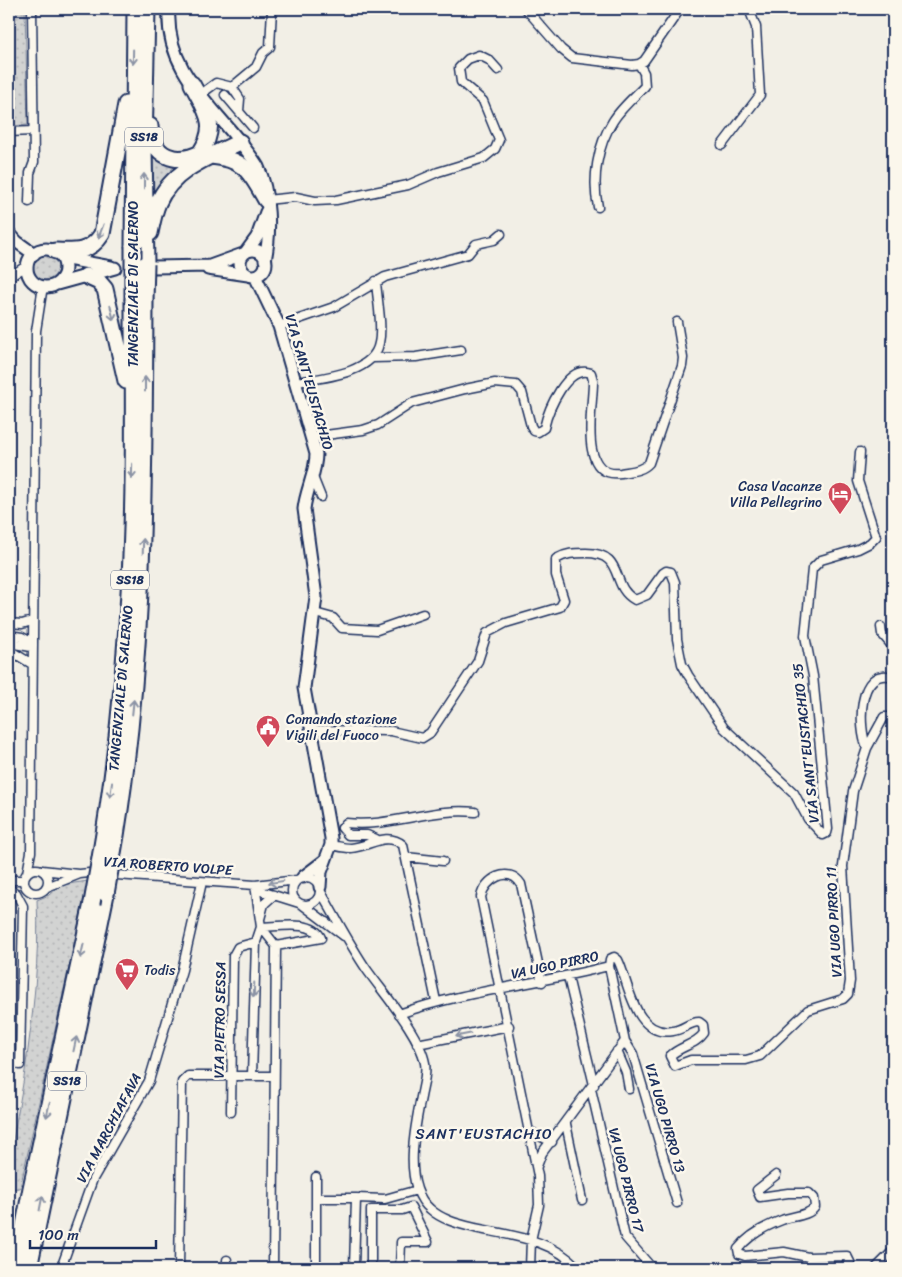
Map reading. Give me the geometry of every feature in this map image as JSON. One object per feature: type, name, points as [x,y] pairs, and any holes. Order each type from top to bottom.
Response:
[{"type":"highway","name":"TANGENZIALE DI SALERNO","points":[[16,1268],[31,1188],[92,903],[106,859],[127,763],[140,616],[144,516],[139,300],[133,246],[135,9]]},
{"type":"highway","name":"TANGENZIALE DI SALERNO","points":[[29,1268],[106,894],[106,859],[127,642],[139,300],[149,266],[145,72],[147,9]]},
{"type":"highway","points":[[145,72],[151,137],[160,152],[173,158],[190,158],[206,154],[237,139]]},
{"type":"highway","points":[[58,255],[88,249],[102,234],[126,104],[133,81]]},
{"type":"highway","points":[[149,266],[154,213],[161,195],[206,154],[210,121],[197,89]]},
{"type":"highway","points":[[206,154],[225,157],[246,167],[266,205]]},
{"type":"highway","points":[[86,276],[102,285],[110,304],[126,377],[133,444]]},
{"type":"street","points":[[29,202],[30,173],[34,162],[32,9]]},
{"type":"street","name":"VIA SANT'EUSTACHIO","points":[[169,9],[168,30],[171,45],[197,89],[257,165],[264,183],[270,237],[265,264],[267,297]]},
{"type":"street","points":[[232,87],[256,67],[263,53],[270,47],[272,9]]},
{"type":"street","points":[[526,9],[561,49],[572,58],[582,61],[639,64]]},
{"type":"street","points":[[639,64],[659,42],[680,9]]},
{"type":"street","points":[[722,146],[760,95],[756,27],[749,9]]},
{"type":"street","points":[[254,276],[242,270],[240,262],[244,253],[257,237],[266,205],[296,197],[315,201],[356,197],[408,185],[438,172],[484,158],[495,149],[499,140],[483,101],[461,82],[459,68],[468,59],[479,55],[489,60],[498,70]]},
{"type":"street","points":[[598,207],[594,186],[604,141],[613,121],[644,86],[644,72],[639,64]]},
{"type":"street","points":[[197,89],[216,83],[232,87],[240,99],[239,111]]},
{"type":"street","points":[[225,95],[253,128]]},
{"type":"street","points":[[9,132],[33,131]]},
{"type":"street","points":[[9,233],[16,242],[34,254]]},
{"type":"street","points":[[278,326],[334,307],[385,277],[468,254],[476,244],[494,240],[501,234]]},
{"type":"street","points":[[9,278],[28,265],[34,254],[44,249],[58,255],[115,268],[49,285],[32,280],[28,265]]},
{"type":"street","points":[[149,266],[201,266],[217,264],[252,250],[259,252],[265,264],[254,276]]},
{"type":"street","points":[[20,1065],[23,906],[30,891],[25,877],[31,852],[31,645],[36,331],[49,285],[64,272],[58,255]]},
{"type":"street","points":[[201,266],[254,276]]},
{"type":"street","name":"VIA SANT'EUSTACHIO","points":[[254,276],[267,297],[278,326],[316,454],[312,477],[305,496],[304,509],[314,585],[315,613],[304,688],[331,845]]},
{"type":"street","points":[[296,382],[339,375],[352,370],[372,358],[379,344],[376,281]]},
{"type":"street","points":[[311,437],[363,430],[378,425],[412,403],[495,383],[516,385],[522,392],[531,426],[534,431],[538,432],[544,428],[547,415],[562,387],[576,373],[585,371],[591,374],[593,380],[590,439],[593,457],[599,465],[616,473],[639,470],[649,462],[678,382],[683,358],[677,322]]},
{"type":"street","points":[[372,358],[398,359],[461,350]]},
{"type":"street","name":"VIA SANT'EUSTACHIO 35","points":[[312,730],[391,731],[422,738],[430,733],[478,662],[487,633],[506,623],[560,606],[564,600],[556,575],[556,559],[571,553],[601,554],[609,558],[628,596],[635,600],[647,595],[666,570],[671,572],[675,582],[677,639],[688,675],[724,728],[794,793],[808,819],[823,836],[827,833],[828,829],[813,676],[805,636],[809,593],[812,569],[821,560],[858,549],[870,543],[876,537],[858,481],[860,452]]},
{"type":"street","points":[[312,477],[321,497]]},
{"type":"street","points":[[315,613],[333,618],[342,628],[370,631],[423,614]]},
{"type":"street","points":[[9,623],[22,624],[32,621]]},
{"type":"street","points":[[881,627],[882,634],[893,647]]},
{"type":"street","points":[[9,635],[22,637],[31,645]]},
{"type":"street","points":[[9,643],[31,645]]},
{"type":"street","points":[[9,650],[32,664]]},
{"type":"street","name":"VIA UGO PIRRO 11","points":[[609,966],[610,959],[614,957],[618,960],[629,998],[636,1010],[657,1030],[674,1031],[693,1022],[699,1022],[703,1026],[704,1033],[698,1041],[676,1051],[670,1056],[674,1066],[691,1060],[746,1060],[760,1056],[808,1010],[843,999],[848,994],[850,981],[843,866],[853,791],[867,748],[862,737],[863,699],[867,689],[876,677],[882,675],[893,676]]},
{"type":"street","points":[[867,748],[879,722],[884,717],[893,717]]},
{"type":"street","points":[[436,1002],[403,845],[398,841],[376,839],[367,835],[348,835],[342,828],[346,822],[366,825],[452,812],[475,812]]},
{"type":"street","points":[[301,904],[310,905],[316,901],[320,889],[320,872],[331,845],[350,848],[365,846],[376,839]]},
{"type":"street","points":[[9,889],[43,892],[47,887],[48,878],[31,852]]},
{"type":"street","points":[[406,857],[443,861]]},
{"type":"street","points":[[325,859],[300,878],[292,892],[301,904],[347,938]]},
{"type":"street","points":[[9,880],[25,877],[30,870],[41,870]]},
{"type":"street","name":"VIA ROBERTO VOLPE","points":[[41,870],[255,885],[300,878]]},
{"type":"street","name":"VIA ROBERTO VOLPE","points":[[47,887],[80,874]]},
{"type":"street","points":[[542,982],[521,884],[517,878],[510,875],[500,875],[486,883],[481,897],[537,1166],[539,1205],[531,1240],[530,1268],[554,1268]]},
{"type":"street","points":[[300,878],[312,877],[347,938],[399,1014],[417,1044],[425,1062],[415,1128],[413,1176],[417,1190],[429,1209],[444,1219],[461,1225],[531,1240],[560,1251],[578,1268]]},
{"type":"street","name":"VIA MARCHIAFAVA","points":[[61,1268],[93,1179],[154,1069],[162,1030],[182,970],[202,882]]},
{"type":"street","points":[[255,885],[260,923],[276,946],[273,1268]]},
{"type":"street","name":"VIA ROBERTO VOLPE","points":[[255,885],[274,896],[301,904]]},
{"type":"street","points":[[9,889],[16,893],[23,906]]},
{"type":"street","points":[[252,1076],[256,942],[264,904],[274,896]]},
{"type":"street","points":[[260,923],[305,926],[317,932],[321,938],[276,946]]},
{"type":"street","name":"VIA PIETRO SESSA","points":[[231,1112],[233,956],[238,947],[256,942]]},
{"type":"street","name":"VA UGO PIRRO","points":[[399,1014],[436,1002],[568,977],[609,966],[625,1041]]},
{"type":"street","name":"VA UGO PIRRO 17","points":[[568,977],[625,1237],[652,1268]]},
{"type":"street","points":[[417,1044],[509,1026]]},
{"type":"street","points":[[537,1166],[542,1154],[566,1124],[625,1041]]},
{"type":"street","name":"VIA UGO PIRRO 13","points":[[625,1041],[633,1054],[677,1203]]},
{"type":"street","points":[[617,1052],[626,1072],[629,1089]]},
{"type":"street","points":[[179,1268],[182,1082],[188,1076],[274,1076]]},
{"type":"street","points":[[566,1124],[582,1200]]},
{"type":"street","points":[[531,1132],[552,1142]]},
{"type":"street","points":[[776,1175],[757,1190],[760,1197],[788,1193],[809,1193],[814,1198],[815,1207],[812,1211],[782,1220],[762,1229],[742,1244],[738,1250],[739,1254],[745,1256],[784,1252],[808,1256],[847,1256],[850,1262],[843,1268]]},
{"type":"street","points":[[316,1177],[316,1268]]},
{"type":"street","points":[[316,1198],[385,1199],[417,1190]]},
{"type":"street","points":[[354,1268],[356,1198]]},
{"type":"street","points":[[371,1268],[371,1210],[402,1210],[411,1207],[428,1242],[400,1242],[400,1268]]},
{"type":"street","points":[[876,1268],[893,1251]]},
{"type":"shaded area","points":[[9,10],[25,10],[28,125],[9,126]]},
{"type":"shaded area","points":[[150,144],[194,161],[150,213]]},
{"type":"shaded area","points":[[45,254],[54,258],[58,267],[54,276],[45,280],[36,276],[32,267],[36,258]]},
{"type":"shaded area","points":[[88,881],[20,1188],[9,1189],[12,1145],[25,1071],[33,1007],[38,943],[37,900],[49,895],[61,885]]},
{"type":"place","name":"Casa Vacanze Villa Pellegrino","points":[[840,515]]},
{"type":"place","name":"Comando stazione Vigili del Fuoco","points":[[268,748]]},
{"type":"place","name":"Todis","points":[[127,991]]},
{"type":"district","name":"SANT'EUSTACHIO","points":[[484,1134]]}]
